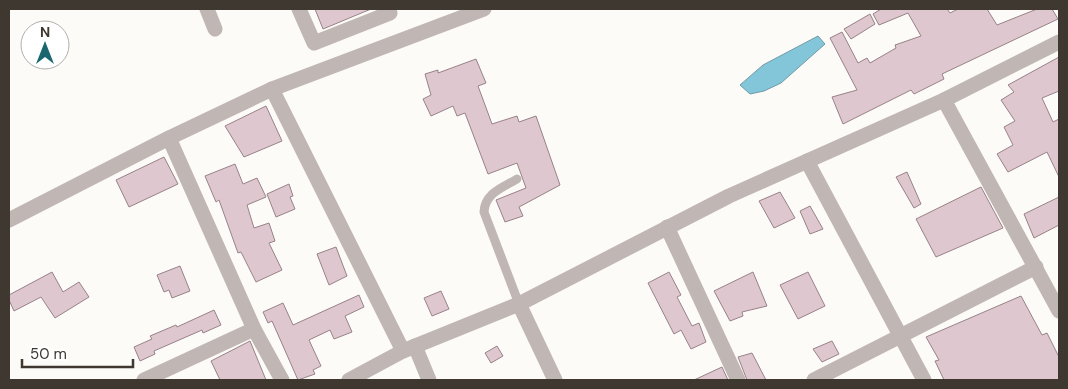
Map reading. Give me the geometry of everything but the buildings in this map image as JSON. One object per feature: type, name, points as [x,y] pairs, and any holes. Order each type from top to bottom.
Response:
[{"type":"street","points":[[207,9],[216,28]]},
{"type":"street","points":[[300,9],[314,43],[390,13],[388,9]]},
{"type":"street","points":[[9,220],[169,138],[272,89],[484,9]]},
{"type":"street","points":[[348,380],[409,348],[519,304],[667,227],[944,100],[1059,42]]},
{"type":"street","points":[[272,89],[409,348],[430,380]]},
{"type":"street","points":[[944,100],[1059,311]]},
{"type":"street","points":[[169,138],[254,329],[282,380]]},
{"type":"street","points":[[808,161],[924,380]]},
{"type":"street","points":[[667,227],[738,380]]},
{"type":"street","points":[[814,380],[1036,267]]},
{"type":"street","points":[[519,304],[555,380]]},
{"type":"street","points":[[144,380],[254,329]]},
{"type":"lane","points":[[517,179],[488,196],[484,204],[484,212],[519,304]]},
{"type":"water","points":[[818,36],[825,44],[781,83],[764,91],[750,94],[740,85],[763,65]]}]
